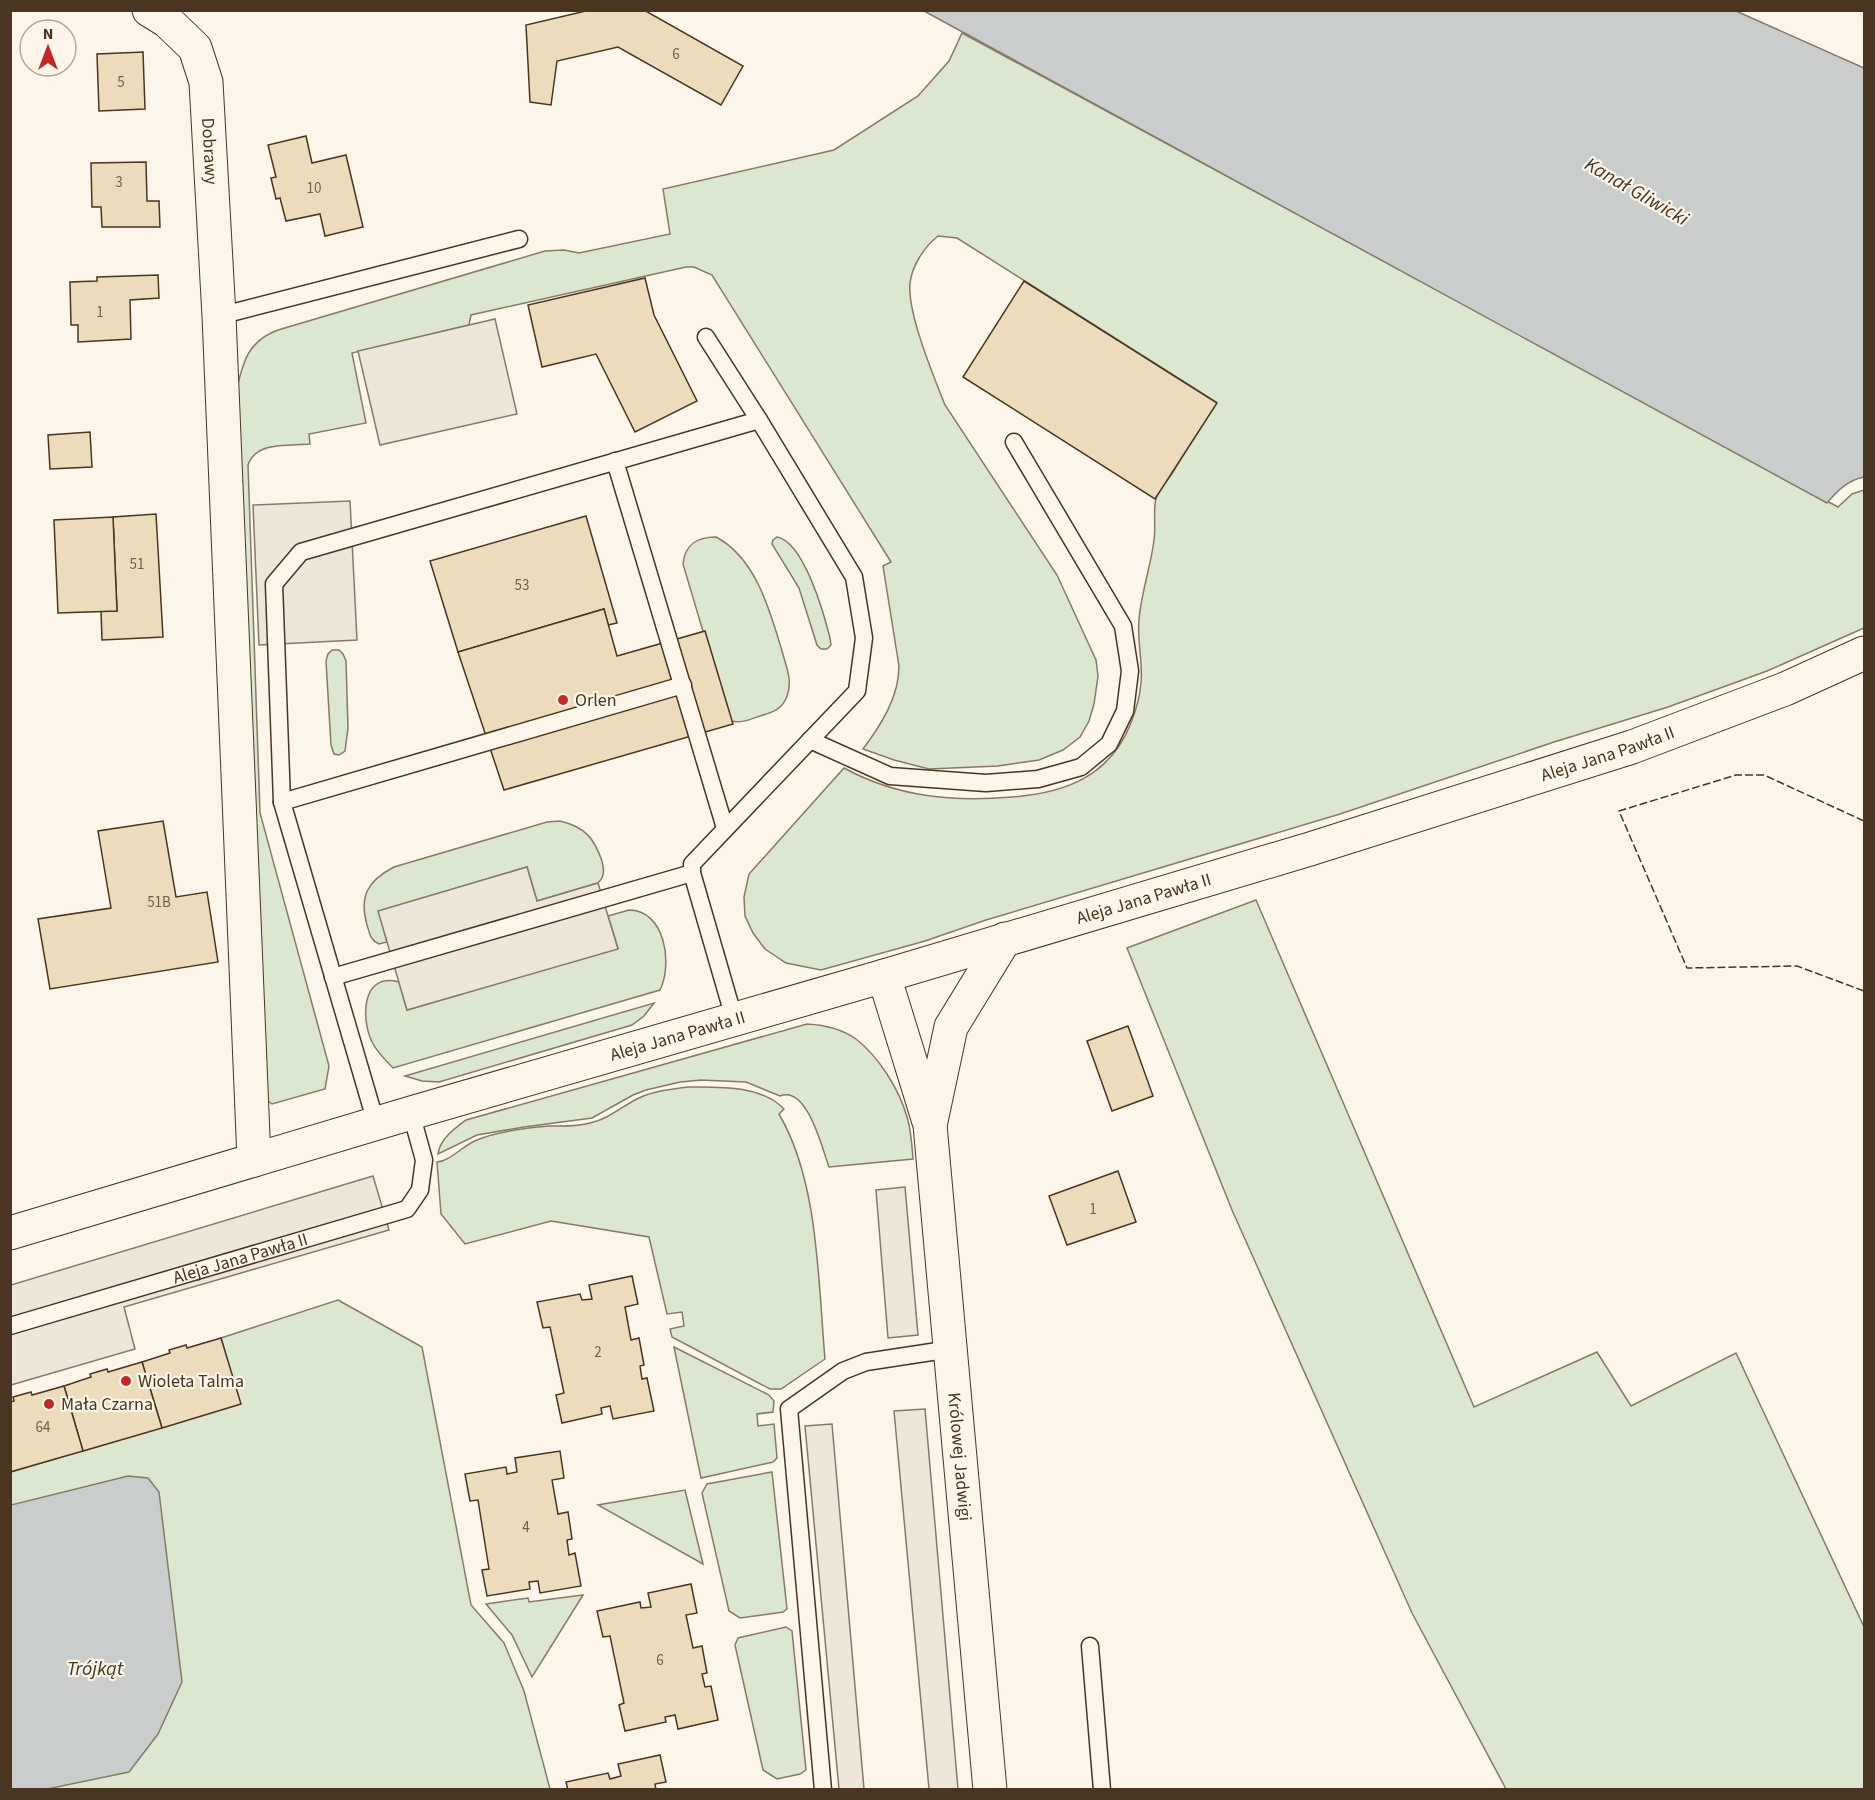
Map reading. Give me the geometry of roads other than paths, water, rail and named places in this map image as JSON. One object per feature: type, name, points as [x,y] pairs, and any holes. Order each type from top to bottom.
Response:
[{"type":"street","name":"Dobrawy","points":[[149,10],[168,21],[195,48],[206,82],[219,316],[254,1160]]},
{"type":"street","name":"Aleja Jana Pawła II","points":[[10,1233],[376,1123],[884,976],[1310,849],[1632,747],[1785,689],[1864,653]]},
{"type":"street","name":"Królowej Jadwigi","points":[[930,1125],[951,1027],[1005,939]]},
{"type":"street","name":"Królowej Jadwigi","points":[[884,976],[930,1125],[990,1790]]},
{"type":"lane","points":[[219,316],[519,239]]},
{"type":"lane","points":[[706,338],[759,420],[854,577],[864,638],[857,691],[692,864],[692,873],[734,1018]]},
{"type":"lane","points":[[376,1123],[282,802],[274,584],[301,552],[759,420]]},
{"type":"lane","points":[[810,740],[890,776],[986,783],[1038,779],[1081,767],[1109,744],[1125,711],[1130,671],[1124,626],[1014,442]]},
{"type":"lane","points":[[615,461],[725,828]]},
{"type":"lane","points":[[282,802],[683,685]]},
{"type":"lane","points":[[333,977],[692,873]]},
{"type":"lane","name":"Aleja Jana Pawła II","points":[[10,1326],[407,1209],[420,1190],[424,1160],[411,1113]]},
{"type":"lane","points":[[823,1790],[789,1409],[843,1371],[866,1362],[951,1349]]},
{"type":"lane","points":[[1090,1646],[1102,1790]]},
{"type":"water","name":"Kanał Gliwicki","points":[[924,11],[1736,11],[1864,68],[1864,477],[1843,487],[1827,503]]},
{"type":"water","name":"Trójkąt","points":[[128,1476],[148,1478],[159,1492],[182,1682],[158,1734],[129,1772],[47,1789],[11,1789],[11,1505]]},
{"type":"place","name":"Orlen","points":[[563,700]]},
{"type":"place","name":"Wioleta Talma","points":[[126,1381]]},
{"type":"place","name":"Mała Czarna","points":[[49,1404]]}]
